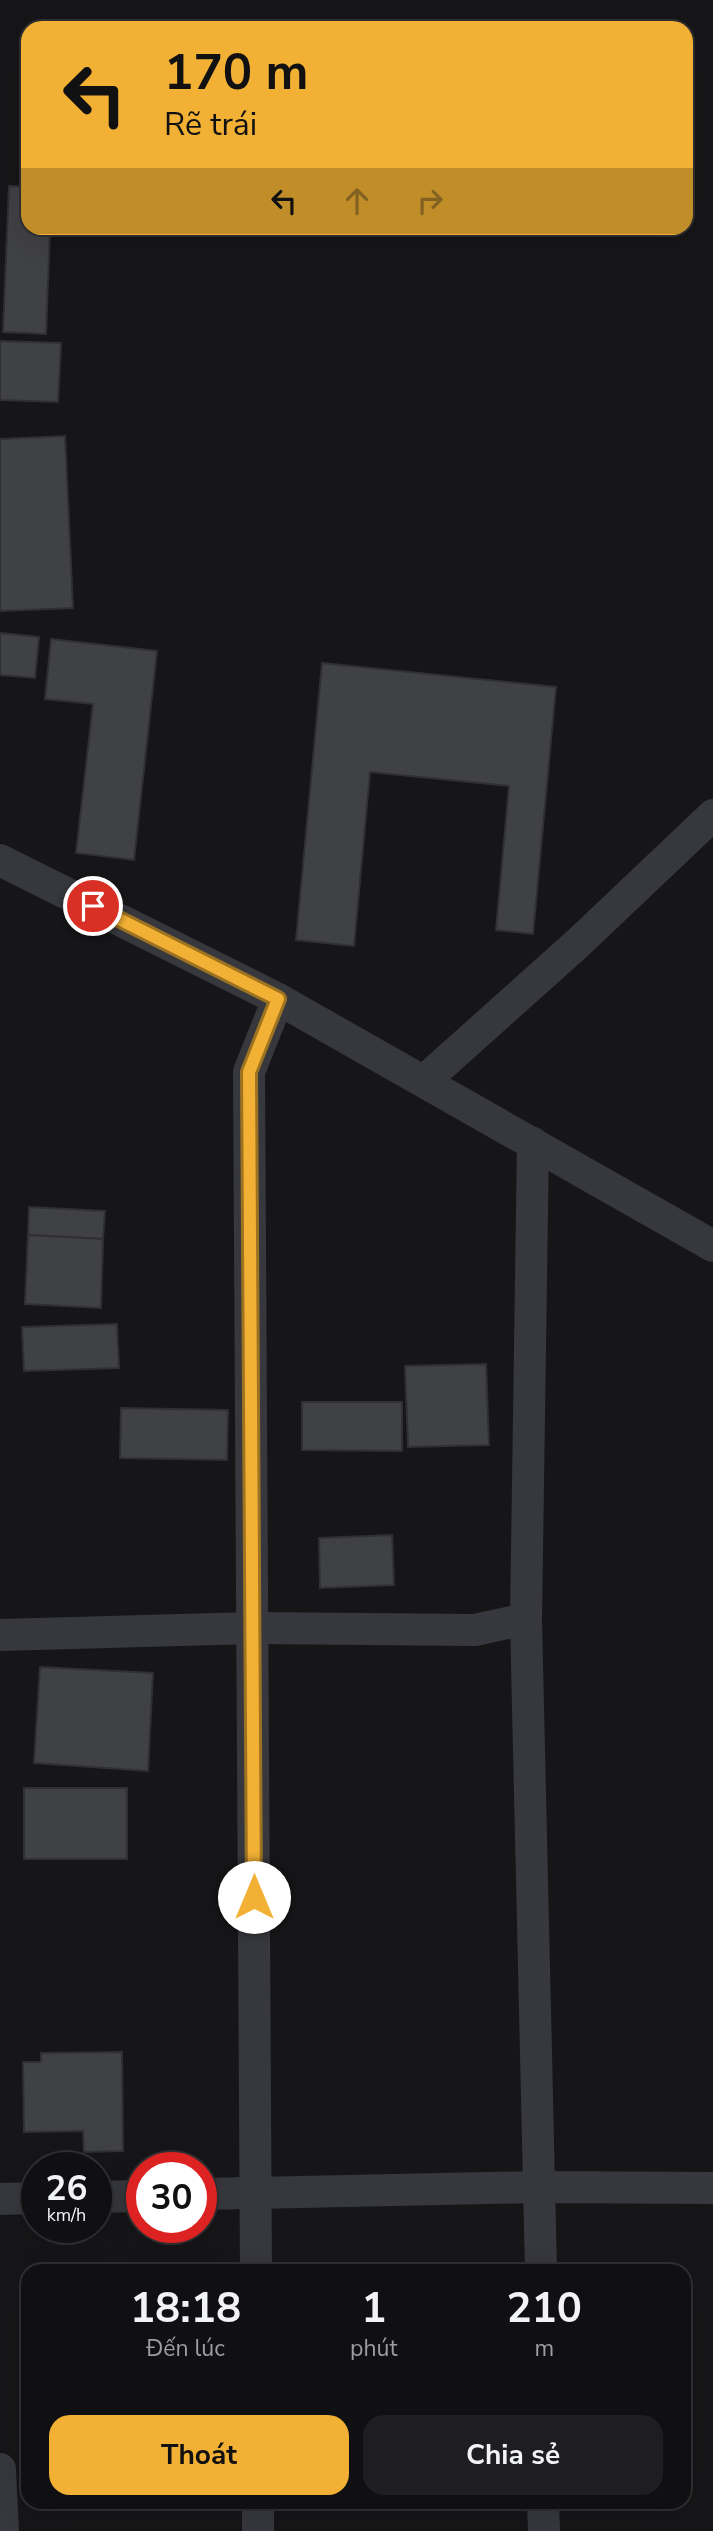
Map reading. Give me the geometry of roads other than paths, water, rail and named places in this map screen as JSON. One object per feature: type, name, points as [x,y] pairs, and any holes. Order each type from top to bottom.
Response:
[{"type":"street","points":[[424,1081],[577,944],[713,815]]},
{"type":"street","points":[[0,860],[278,999],[713,1246]]},
{"type":"street","points":[[256,2264],[249,1072],[278,999]]},
{"type":"street","points":[[533,1143],[526,1619],[541,2264]]},
{"type":"street","points":[[0,1635],[252,1628],[475,1630],[526,1619]]},
{"type":"street","points":[[217,2194],[713,2188]]},
{"type":"street","points":[[0,2199],[21,2198]]},
{"type":"street","points":[[0,2469],[3,2531]]},
{"type":"street","points":[[258,2509],[258,2531]]},
{"type":"street","points":[[543,2509],[544,2531]]}]
